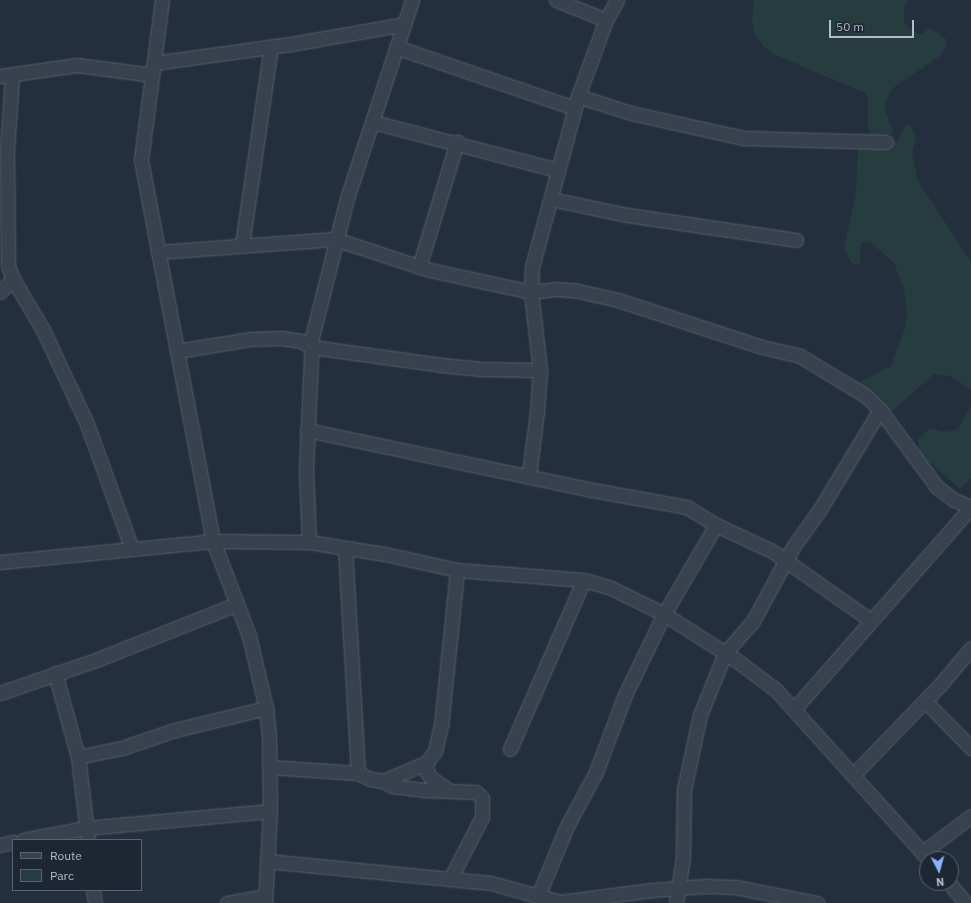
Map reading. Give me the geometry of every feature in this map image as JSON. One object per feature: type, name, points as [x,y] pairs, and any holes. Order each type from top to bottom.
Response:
[{"type":"street","points":[[162,0],[140,160],[213,541],[249,636],[266,708],[270,811],[265,900],[227,903]]},
{"type":"street","points":[[309,542],[307,430],[312,347],[315,323],[335,239],[412,0]]},
{"type":"street","points":[[556,0],[606,20]]},
{"type":"street","points":[[529,475],[540,370],[531,292],[532,267],[576,102],[606,20],[617,0]]},
{"type":"street","points":[[132,549],[87,424],[43,330],[13,280],[8,266],[6,237],[6,77],[77,65],[153,69],[404,24]]},
{"type":"street","points":[[242,245],[270,47]]},
{"type":"street","points":[[396,47],[576,102],[744,138],[886,142]]},
{"type":"street","points":[[373,122],[457,142],[557,170]]},
{"type":"street","points":[[420,267],[457,142]]},
{"type":"street","points":[[551,199],[627,215],[796,240]]},
{"type":"street","points":[[158,252],[335,239],[420,267],[531,292],[557,289],[578,291],[618,300],[748,342],[800,356],[866,396],[880,410],[937,487],[954,500],[971,507],[794,708]]},
{"type":"street","points":[[0,292],[13,280]]},
{"type":"street","points":[[177,351],[250,339],[282,338],[301,341],[312,347],[473,369],[540,370]]},
{"type":"street","points":[[676,903],[680,888],[683,858],[684,790],[700,715],[725,653],[753,621],[793,547],[820,509],[880,410]]},
{"type":"street","points":[[307,430],[529,475],[587,489],[688,506],[716,525],[772,551],[870,620]]},
{"type":"street","points":[[531,898],[596,772],[625,695],[664,614],[716,525]]},
{"type":"street","points":[[0,562],[213,541],[309,542],[457,570],[584,580],[609,587],[664,614],[725,653],[776,690],[854,774],[921,851]]},
{"type":"street","points":[[345,548],[358,773]]},
{"type":"street","points":[[383,781],[407,774],[426,763],[435,751],[441,726],[457,570]]},
{"type":"street","points":[[510,749],[584,580]]},
{"type":"street","points":[[0,693],[55,674],[236,604]]},
{"type":"street","points":[[854,774],[925,701],[971,648]]},
{"type":"street","points":[[55,674],[78,758],[87,834]]},
{"type":"street","points":[[925,701],[971,748]]},
{"type":"street","points":[[78,758],[122,748],[175,730],[266,708]]},
{"type":"street","points":[[426,763],[427,772],[431,778],[447,789]]},
{"type":"street","points":[[269,767],[358,773],[370,779],[383,781],[392,786],[424,790],[447,789],[476,792],[482,798],[484,806],[482,817],[451,877]]},
{"type":"street","points":[[34,839],[87,834],[270,811]]},
{"type":"street","points":[[931,851],[971,816]]},
{"type":"street","points":[[0,845],[12,842]]},
{"type":"street","points":[[267,861],[451,877],[491,883],[531,898],[560,902],[680,888],[735,887],[817,903]]},
{"type":"street","points":[[93,891],[95,903]]},
{"type":"street","points":[[956,891],[966,903]]},
{"type":"green space","points":[[754,0],[909,0],[904,8],[904,23],[920,35],[930,28],[946,39],[947,45],[940,56],[894,87],[886,100],[885,110],[893,130],[892,134],[873,136],[868,129],[868,99],[865,93],[773,54],[763,46],[755,34],[752,21]]},
{"type":"green space","points":[[910,125],[916,137],[912,153],[918,181],[971,262],[971,390],[950,376],[934,374],[888,415],[858,383],[891,366],[905,328],[907,314],[904,289],[894,263],[870,242],[862,242],[860,246],[860,263],[855,265],[850,261],[844,248],[856,193],[858,148],[869,144],[897,142],[905,126]]},
{"type":"green space","points":[[971,406],[971,478],[960,489],[920,454],[918,439],[930,428],[946,432],[958,429]]}]
